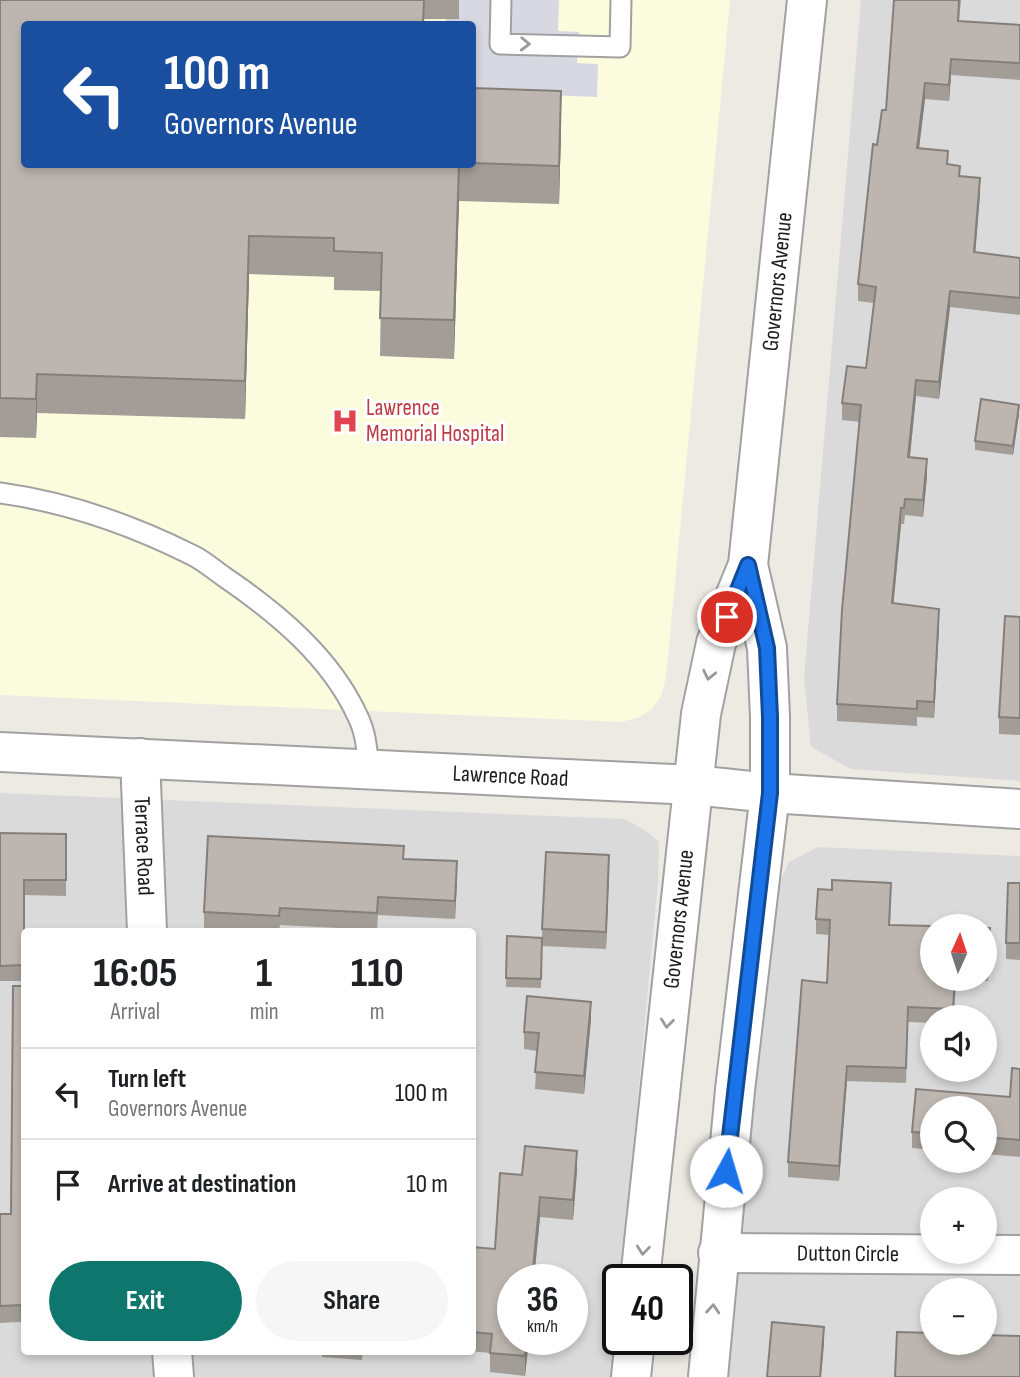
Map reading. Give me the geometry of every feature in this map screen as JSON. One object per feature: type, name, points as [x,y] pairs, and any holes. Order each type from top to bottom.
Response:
[{"type":"street","name":"Governors Avenue","points":[[642,1264],[701,714],[716,643],[748,565],[807,0]]},
{"type":"street","name":"Governors Avenue","points":[[708,1377],[718,1253],[770,793],[767,648],[748,565]]},
{"type":"street","name":"Lawrence Road","points":[[0,752],[694,785],[770,793],[1020,809]]},
{"type":"street","name":"Terrace Road","points":[[140,758],[147,928]]},
{"type":"street","name":"Dutton Circle","points":[[718,1253],[1020,1255]]},
{"type":"street","points":[[172,1355],[174,1377]]},
{"type":"street","points":[[631,1377],[633,1355]]},
{"type":"lane","points":[[501,0],[500,44],[620,47],[621,0]]},
{"type":"lane","points":[[0,493],[70,506],[134,530],[194,556],[260,600],[300,636],[342,690],[358,717],[365,737],[369,769]]},
{"type":"shaded area","name":"Lawrence Memorial Hospital","points":[[0,0],[730,0],[666,677],[661,696],[651,710],[637,718],[621,722],[0,695]]},
{"type":"shaded area","points":[[459,0],[559,0],[558,31],[579,32],[577,63],[598,64],[597,97],[476,92],[476,21],[446,21],[459,18]]},
{"type":"shaded area","points":[[861,0],[1020,0],[1020,781],[851,769],[811,747],[804,678]]},
{"type":"shaded area","points":[[0,793],[625,819],[659,842],[658,882],[622,1264],[602,1264],[602,1355],[613,1355],[611,1377],[0,1377]]},
{"type":"shaded area","points":[[818,847],[1020,856],[1020,1377],[720,1377],[767,908],[789,862]]},
{"type":"building","points":[[0,0],[424,0],[423,21],[21,21],[21,168],[459,168],[454,320],[380,318],[382,253],[334,251],[334,238],[249,236],[245,381],[37,374],[36,399],[0,398]]},
{"type":"building","points":[[894,0],[959,0],[958,21],[1020,25],[1020,63],[951,59],[949,85],[925,83],[917,148],[948,151],[947,164],[960,166],[959,176],[980,178],[974,252],[1020,258],[1020,298],[950,291],[939,382],[916,380],[908,457],[927,459],[923,500],[905,499],[904,508],[901,508],[892,603],[939,609],[934,702],[917,701],[917,709],[837,704],[842,610],[861,405],[842,403],[847,366],[866,368],[876,287],[858,284],[873,144],[877,145],[882,110],[886,110]]},
{"type":"building","points":[[476,88],[561,91],[559,166],[476,163]]},
{"type":"building","points":[[981,399],[1019,405],[1013,446],[975,441]]},
{"type":"building","points":[[1005,616],[1020,617],[1020,718],[999,717]]},
{"type":"building","points":[[0,833],[66,834],[66,880],[24,880],[21,965],[0,966]]},
{"type":"building","points":[[208,836],[404,846],[403,859],[457,861],[455,901],[378,897],[377,913],[280,908],[279,916],[204,912]]},
{"type":"building","points":[[546,852],[609,855],[606,932],[542,929]]},
{"type":"building","points":[[832,880],[891,883],[889,925],[920,926],[920,991],[954,991],[953,1005],[908,1007],[906,1068],[847,1066],[839,1166],[788,1162],[802,980],[827,983],[830,920],[816,919],[818,889],[832,890]]},
{"type":"building","points":[[1008,883],[1020,883],[1020,943],[1006,943]]},
{"type":"building","points":[[507,936],[542,938],[541,979],[506,978]]},
{"type":"building","points":[[13,986],[21,986],[21,1305],[0,1306],[0,1214],[11,1214]]},
{"type":"building","points":[[527,996],[591,1002],[584,1076],[535,1072],[539,1033],[524,1032]]},
{"type":"building","points":[[1012,1068],[1020,1069],[1020,1140],[997,1138],[997,1096],[920,1096],[920,1132],[912,1132],[916,1089],[1010,1097]]},
{"type":"building","points":[[525,1146],[577,1151],[573,1200],[540,1197],[533,1264],[497,1264],[497,1354],[490,1353],[492,1334],[476,1332],[476,1247],[495,1249],[500,1173],[522,1175]]},
{"type":"building","points":[[772,1322],[824,1327],[820,1377],[767,1377]]},
{"type":"building","points":[[897,1332],[920,1333],[920,1355],[997,1355],[997,1335],[1020,1336],[1020,1377],[895,1377]]},
{"type":"place","name":"Lawrence Memorial Hospital","points":[[345,421]]},
{"type":"route","points":[[726,1171],[770,793],[767,648],[748,565],[727,617]]}]
